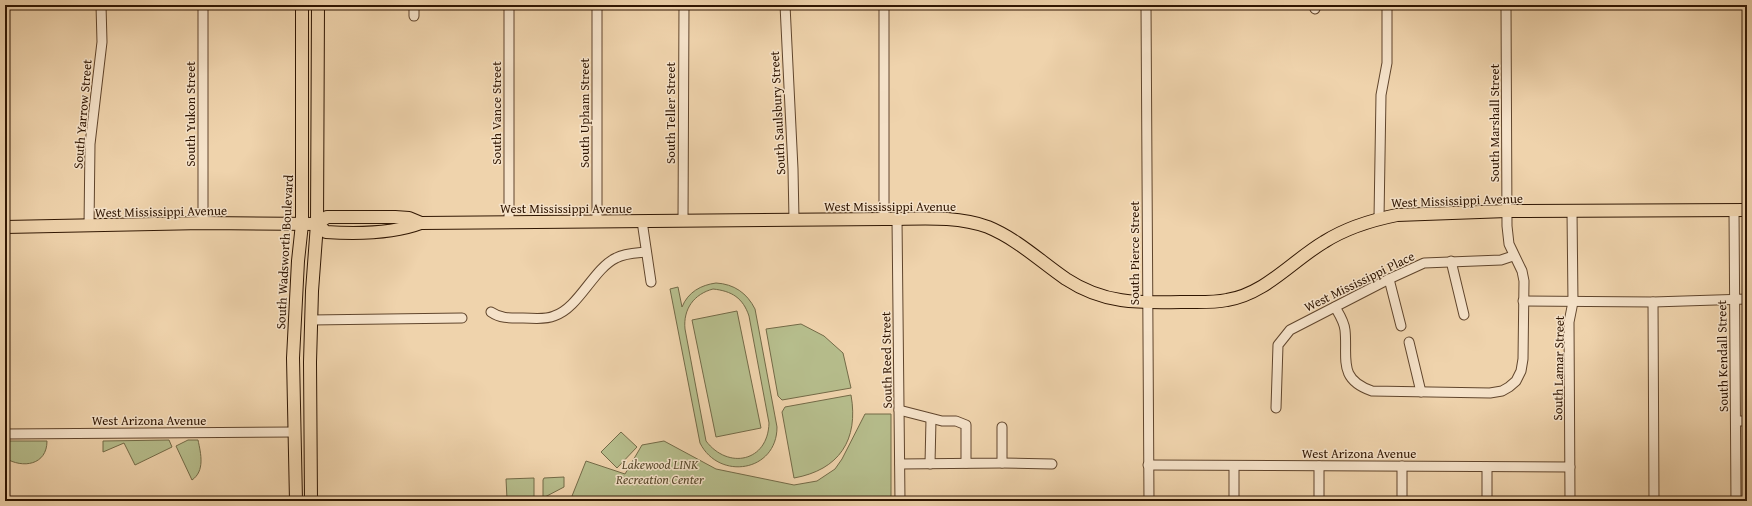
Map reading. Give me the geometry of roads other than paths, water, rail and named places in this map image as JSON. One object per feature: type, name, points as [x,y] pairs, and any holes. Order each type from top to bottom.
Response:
[{"type":"main road","name":"South Wadsworth Boulevard","points":[[296,501],[294,432],[294,326],[302,224],[302,5]]},
{"type":"main road","points":[[311,501],[311,320],[317,224],[318,5]]},
{"type":"main road","points":[[302,32],[311,92],[312,95],[318,98]]},
{"type":"main road","name":"West Mississippi Avenue","points":[[5,226],[89,226],[203,223],[317,224],[326,232],[362,233],[398,230],[421,223],[509,221],[642,222],[884,219],[954,220],[988,227],[1022,246],[1065,278],[1083,289],[1114,300],[1147,303],[1226,300],[1240,298],[1265,285],[1324,242],[1353,227],[1379,218],[1411,213],[1747,210]]},
{"type":"main road","points":[[294,432],[299,432],[302,436],[305,466],[310,479]]},
{"type":"street","name":"South Yarrow Street","points":[[89,226],[90,144],[102,42],[101,5]]},
{"type":"street","name":"South Yukon Street","points":[[203,5],[203,223]]},
{"type":"street","points":[[414,5],[414,16]]},
{"type":"street","name":"South Vance Street","points":[[509,5],[509,221]]},
{"type":"street","name":"South Upham Street","points":[[597,5],[597,221]]},
{"type":"street","name":"South Teller Street","points":[[683,221],[684,5]]},
{"type":"street","name":"South Saulsbury Street","points":[[785,5],[794,220]]},
{"type":"street","points":[[884,5],[884,219]]},
{"type":"street","name":"South Pierce Street","points":[[1146,5],[1149,501]]},
{"type":"street","points":[[1379,218],[1381,95],[1387,63],[1387,5]]},
{"type":"street","name":"South Marshall Street","points":[[1421,392],[1490,393],[1502,391],[1516,381],[1521,372],[1524,281],[1522,271],[1513,256],[1508,236],[1506,5]]},
{"type":"street","name":"South Kendall Street","points":[[1734,210],[1736,501]]},
{"type":"street","name":"South Lamar Street","points":[[1570,501],[1569,322],[1573,302],[1572,211]]},
{"type":"street","name":"South Reed Street","points":[[897,219],[900,501]]},
{"type":"street","points":[[642,222],[651,282]]},
{"type":"street","points":[[491,312],[496,316],[511,318],[546,318],[555,316],[569,307],[613,259],[624,255],[646,252]]},
{"type":"street","name":"West Mississippi Place","points":[[1276,408],[1278,345],[1290,330],[1424,262],[1501,260],[1513,256]]},
{"type":"street","points":[[1452,261],[1464,315]]},
{"type":"street","points":[[1389,279],[1401,326]]},
{"type":"street","points":[[1523,301],[1653,302],[1747,299]]},
{"type":"street","points":[[1653,302],[1654,501]]},
{"type":"street","points":[[1335,307],[1343,320],[1345,329],[1345,359],[1350,376],[1356,383],[1372,391],[1421,392],[1409,342]]},
{"type":"street","points":[[311,320],[462,318]]},
{"type":"street","points":[[899,410],[942,421],[956,420],[966,425],[966,463]]},
{"type":"street","points":[[930,464],[931,419]]},
{"type":"street","points":[[1736,421],[1747,421]]},
{"type":"street","points":[[1002,427],[1002,463]]},
{"type":"street","name":"West Arizona Avenue","points":[[5,434],[294,432]]},
{"type":"street","points":[[900,464],[1052,464]]},
{"type":"street","name":"West Arizona Avenue","points":[[1148,465],[1570,467]]},
{"type":"street","points":[[1234,466],[1234,501]]},
{"type":"street","points":[[1319,466],[1319,501]]},
{"type":"street","points":[[1402,466],[1402,501]]},
{"type":"street","points":[[1487,467],[1487,501]]},
{"type":"park label","name":"Lakewood LINK Recreation Center","points":[[660,472]]}]
